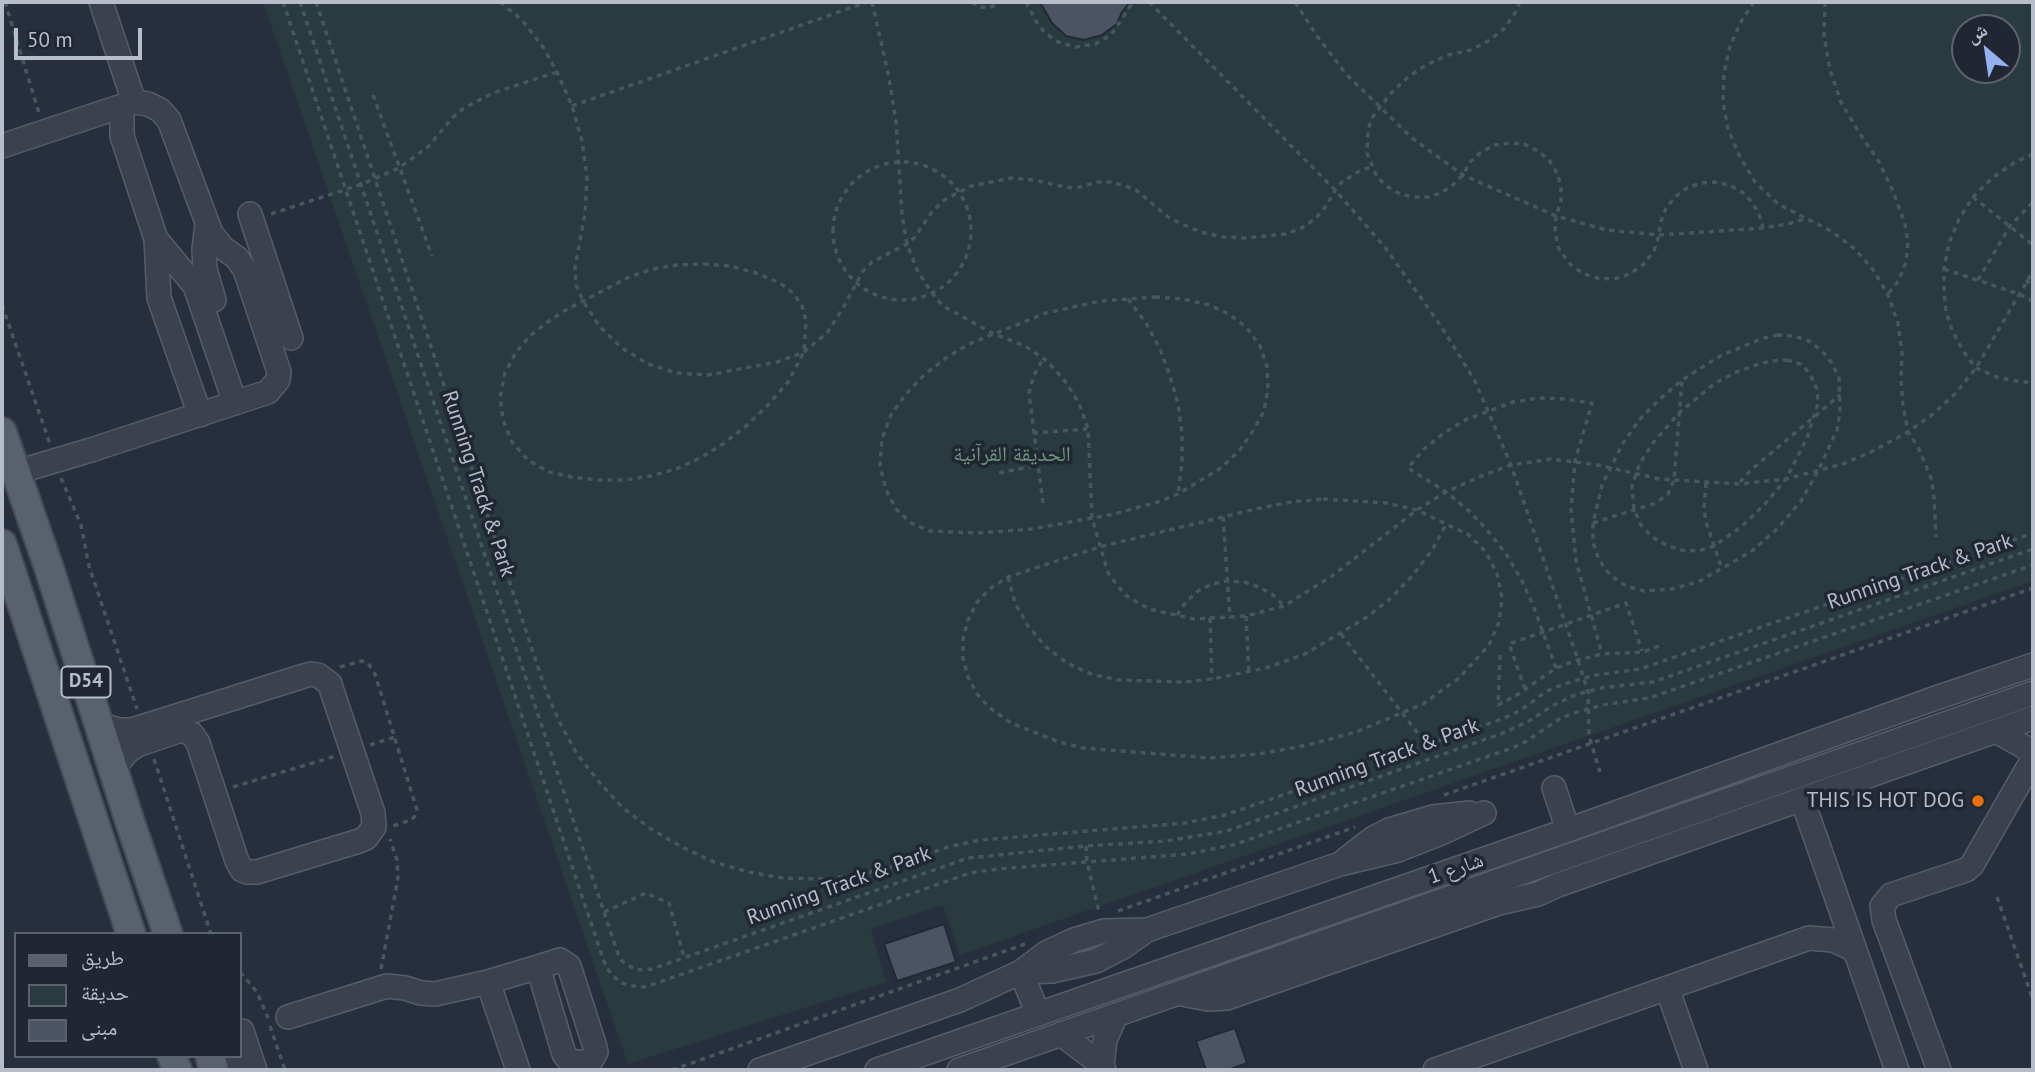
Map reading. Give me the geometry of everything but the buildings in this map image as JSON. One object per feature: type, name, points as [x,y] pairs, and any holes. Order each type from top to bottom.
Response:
[{"type":"main road","name":"D54","points":[[2,432],[9,483],[98,720],[167,932]]},
{"type":"main road","points":[[9,483],[8,500],[99,771],[112,797],[130,822]]},
{"type":"main road","name":"D54","points":[[2,544],[130,932]]},
{"type":"street","points":[[101,2],[128,104],[121,121],[124,143],[156,239],[159,298],[200,415]]},
{"type":"street","points":[[2,146],[128,104],[148,104],[160,110],[169,120],[207,224],[217,241],[237,258],[255,266],[291,338]]},
{"type":"street","points":[[9,483],[55,461],[268,392],[278,380],[279,372],[255,266],[251,217]]},
{"type":"street","points":[[207,224],[204,249],[206,275],[242,401]]},
{"type":"street","points":[[156,239],[195,286],[242,401]]},
{"type":"street","name":"شارع 1","points":[[877,1070],[1569,830],[2033,665]]},
{"type":"street","points":[[98,720],[108,727],[146,734],[181,730],[192,734],[198,743],[239,866],[247,872],[257,872],[359,841],[371,833],[375,820],[330,684],[318,675],[303,676],[146,734],[119,762],[115,773]]},
{"type":"street","name":"شارع 1","points":[[959,1070],[2033,693]]},
{"type":"street","points":[[1179,993],[1208,999],[1227,998],[1499,903],[1538,894],[2033,718]]},
{"type":"street","points":[[1996,731],[2033,752]]},
{"type":"street","points":[[1989,860],[2025,794],[2033,759]]},
{"type":"street","points":[[1554,788],[1569,830]]},
{"type":"street","points":[[1939,1070],[1881,913],[1882,906],[1885,899],[1891,895],[1969,868],[2025,794]]},
{"type":"street","points":[[1802,799],[1897,1070]]},
{"type":"street","points":[[1021,972],[1082,966],[1110,955],[1147,930],[1340,864],[1398,850],[1484,813],[1446,815],[1408,823],[1372,839],[1340,864]]},
{"type":"street","points":[[1502,880],[1530,887],[1558,885]]},
{"type":"street","points":[[1435,1070],[1483,1062],[1667,988],[1808,938],[1826,922],[1837,901]]},
{"type":"street","points":[[760,1070],[960,1000],[1021,972],[1046,953],[1089,935],[1147,930]]},
{"type":"street","points":[[1808,938],[1833,940],[1855,950]]},
{"type":"street","points":[[288,1017],[377,988],[396,986],[428,994],[488,982],[538,967]]},
{"type":"street","points":[[1021,972],[1038,1014]]},
{"type":"street","points":[[488,982],[517,1070]]},
{"type":"street","points":[[1667,988],[1696,1070]]},
{"type":"street","points":[[1103,1067],[1105,1040],[1115,1017]]},
{"type":"street","points":[[1061,1034],[1103,1067]]},
{"type":"street","points":[[230,1070],[241,1062],[247,1052]]},
{"type":"path","points":[[5,2],[45,132]]},
{"type":"path","points":[[284,2],[597,941],[606,967],[622,983],[644,987],[957,877],[998,869],[1188,854],[1233,845],[1512,748],[1562,718],[1588,709],[1649,698],[2033,565]]},
{"type":"path","name":"Running Track & Park","points":[[300,2],[618,954],[628,967],[636,970],[644,971],[954,861],[1086,846],[1196,838],[1237,828],[1503,733],[1529,722],[1563,700],[1588,692],[1653,682],[2033,549]]},
{"type":"path","points":[[316,2],[546,691],[560,723],[577,754],[599,782],[624,807],[651,829],[682,848],[714,862],[748,872],[783,877],[853,876],[888,868],[948,847],[980,841],[1185,823],[1225,816],[1511,715],[1547,691],[1584,678],[1640,669],[2033,533]]},
{"type":"path","points":[[500,2],[522,20],[543,47],[572,106],[582,141],[587,177],[585,214],[575,267],[576,285],[583,301],[600,327],[622,348],[648,364],[677,373],[708,375],[776,362],[804,352],[827,333],[863,271],[872,262],[906,244],[915,237],[944,201],[971,186],[1012,178],[1076,188],[1098,182],[1111,182],[1135,189],[1168,217],[1184,225],[1223,237],[1246,238],[1286,234],[1302,228],[1321,212],[1335,190],[1351,175],[1372,167]]},
{"type":"path","points":[[572,106],[870,2],[888,73],[896,121],[906,244],[918,272],[943,306],[992,333],[1025,346],[1065,381],[1079,403],[1088,429],[1092,518],[1108,573],[1125,595],[1149,609],[1194,620],[1245,616],[1284,606],[1332,576],[1417,510],[1446,492],[1511,465],[1551,459],[1575,461],[1659,479],[1739,484],[1786,479],[1843,464],[1908,432],[1948,400],[1976,368],[2033,271]]},
{"type":"path","points":[[972,2],[987,8],[1001,2]]},
{"type":"path","points":[[1027,2],[1045,33],[1058,42],[1076,47],[1095,44],[1111,35],[1133,2]]},
{"type":"path","points":[[1149,2],[1335,190],[1384,246],[1441,326],[1475,381],[1511,465],[1584,678],[1588,692],[1589,736],[1600,772]]},
{"type":"path","points":[[1295,2],[1346,74],[1412,138],[1464,175],[1556,216],[1607,230],[1659,235],[1763,228],[1805,219]]},
{"type":"path","points":[[1520,2],[1504,29],[1488,41],[1471,50],[1448,55],[1426,65],[1390,94],[1379,108],[1368,130],[1366,142],[1367,153],[1377,177],[1400,194],[1428,197],[1453,185],[1464,175],[1470,162],[1495,145],[1524,144],[1538,150],[1549,160],[1561,187],[1555,232],[1559,248],[1569,262],[1582,273],[1597,278],[1614,279],[1630,274],[1644,264],[1654,251],[1666,208],[1687,188],[1700,183],[1715,182],[1742,192],[1752,202],[1763,228]]},
{"type":"path","points":[[1754,2],[1730,46],[1724,73],[1723,101],[1728,129],[1755,182],[1778,204],[1831,232],[1855,249],[1874,271],[1888,295],[1898,323],[1902,352],[1903,406],[1908,432],[1922,454],[1931,478],[1936,537]]},
{"type":"path","points":[[1825,2],[1824,36],[1837,91],[1858,131],[1878,160],[1905,224],[1908,243],[1906,262],[1899,280],[1888,295]]},
{"type":"path","points":[[251,217],[362,184],[400,168],[429,146],[464,107],[493,93],[557,72]]},
{"type":"path","points":[[373,95],[432,257]]},
{"type":"path","points":[[2033,154],[1992,178],[1973,197],[1959,219],[1949,243],[1944,269],[1946,312],[1963,351],[1976,368],[1999,378],[2033,382]]},
{"type":"path","points":[[898,162],[912,162],[939,172],[949,180],[966,205],[972,234],[964,263],[945,286],[919,298],[892,300],[867,290],[840,261],[835,248],[833,221],[842,195],[860,175],[872,168],[898,162]]},
{"type":"path","points":[[1973,197],[2033,245]]},
{"type":"path","points":[[1978,280],[2010,226],[2033,202]]},
{"type":"path","points":[[677,265],[730,266],[780,283],[793,293],[802,306],[806,321],[804,352],[788,382],[746,426],[700,458],[651,476],[598,480],[549,472],[528,460],[513,442],[503,420],[500,397],[505,373],[516,352],[530,336],[583,301],[629,277],[653,269],[677,265]]},
{"type":"path","points":[[1944,269],[2033,301]]},
{"type":"path","points":[[2026,280],[2033,287]]},
{"type":"path","points":[[1128,299],[1146,323],[1160,349],[1178,404],[1182,433],[1178,494]]},
{"type":"path","points":[[1128,299],[1183,299],[1209,305],[1229,314],[1247,328],[1260,346],[1267,367],[1268,390],[1264,411],[1238,451],[1221,468],[1178,494],[1136,509],[1032,529],[978,533],[930,531],[911,523],[896,509],[886,490],[880,465],[882,439],[891,415],[925,374],[946,358],[992,333],[1046,313],[1073,306],[1128,299]]},
{"type":"path","points":[[2,305],[63,484],[81,525],[89,566],[210,932]]},
{"type":"path","points":[[1777,335],[1794,336],[1809,341],[1822,351],[1839,378],[1840,412],[1837,430],[1801,501],[1778,528],[1752,551],[1698,582],[1671,589],[1644,591],[1626,586],[1610,575],[1599,560],[1593,542],[1593,523],[1602,485],[1623,443],[1640,419],[1682,380],[1740,347],[1777,335]]},
{"type":"path","points":[[1043,359],[1034,375],[1029,393],[1043,503]]},
{"type":"path","points":[[1787,360],[1803,365],[1817,388],[1815,416],[1798,459],[1786,479],[1749,519],[1714,546],[1698,551],[1681,550],[1651,537],[1641,525],[1632,498],[1634,474],[1653,443],[1679,413],[1705,390],[1734,373],[1771,361],[1787,360]]},
{"type":"path","points":[[1593,523],[1662,499],[1668,494],[1674,480],[1682,380]]},
{"type":"path","points":[[1739,484],[1751,470],[1840,394]]},
{"type":"path","points":[[1556,668],[1521,579],[1489,531],[1446,492],[1408,468],[1424,449],[1465,419],[1513,402],[1539,398],[1592,403],[1575,461],[1572,533],[1576,561],[1602,654]]},
{"type":"path","points":[[1033,433],[1088,429]]},
{"type":"path","points":[[999,473],[1038,465]]},
{"type":"path","points":[[1706,482],[1704,515],[1722,569]]},
{"type":"path","points":[[1323,499],[1376,502],[1417,510],[1469,535],[1486,552],[1497,574],[1502,598],[1499,622],[1489,645],[1459,678],[1432,698],[1356,732],[1259,754],[1210,758],[1083,748],[1059,742],[1012,723],[990,708],[977,694],[968,677],[963,658],[963,639],[968,620],[978,602],[991,588],[1008,577],[1099,547],[1292,502],[1323,499]]},
{"type":"path","points":[[1223,517],[1230,618]]},
{"type":"path","points":[[1008,577],[1016,603],[1028,626],[1046,647],[1067,663],[1091,674],[1118,680],[1212,679],[1248,673],[1305,654],[1367,617],[1413,575],[1432,550],[1447,523]]},
{"type":"path","points":[[1177,615],[1198,591],[1227,580],[1259,587],[1273,595],[1284,606]]},
{"type":"path","points":[[1525,688],[1509,644],[1626,603],[1643,652]]},
{"type":"path","points":[[1245,616],[1248,673]]},
{"type":"path","points":[[1210,618],[1212,679]]},
{"type":"path","points":[[1341,634],[1427,745]]},
{"type":"path","points":[[1500,655],[1498,705],[1556,668],[1602,654],[1643,652],[1664,644]]},
{"type":"path","points":[[318,675],[356,662],[368,663],[373,668],[417,810],[411,820],[386,829],[395,851],[398,869],[377,988]]},
{"type":"path","points":[[214,793],[395,737]]},
{"type":"path","points":[[1086,846],[1087,862],[1104,932]]},
{"type":"path","points":[[604,912],[646,893],[669,903],[684,957]]},
{"type":"path","points":[[1997,897],[2033,1000]]},
{"type":"path","points":[[242,974],[261,1000],[285,1070]]},
{"type":"green space","name":"الحديقة القرآنية","points":[[263,2],[2033,2],[2033,581],[960,955],[943,905],[871,929],[886,982],[628,1064]]},
{"type":"place","name":"THIS IS HOT DOG","points":[[1978,801]]}]
